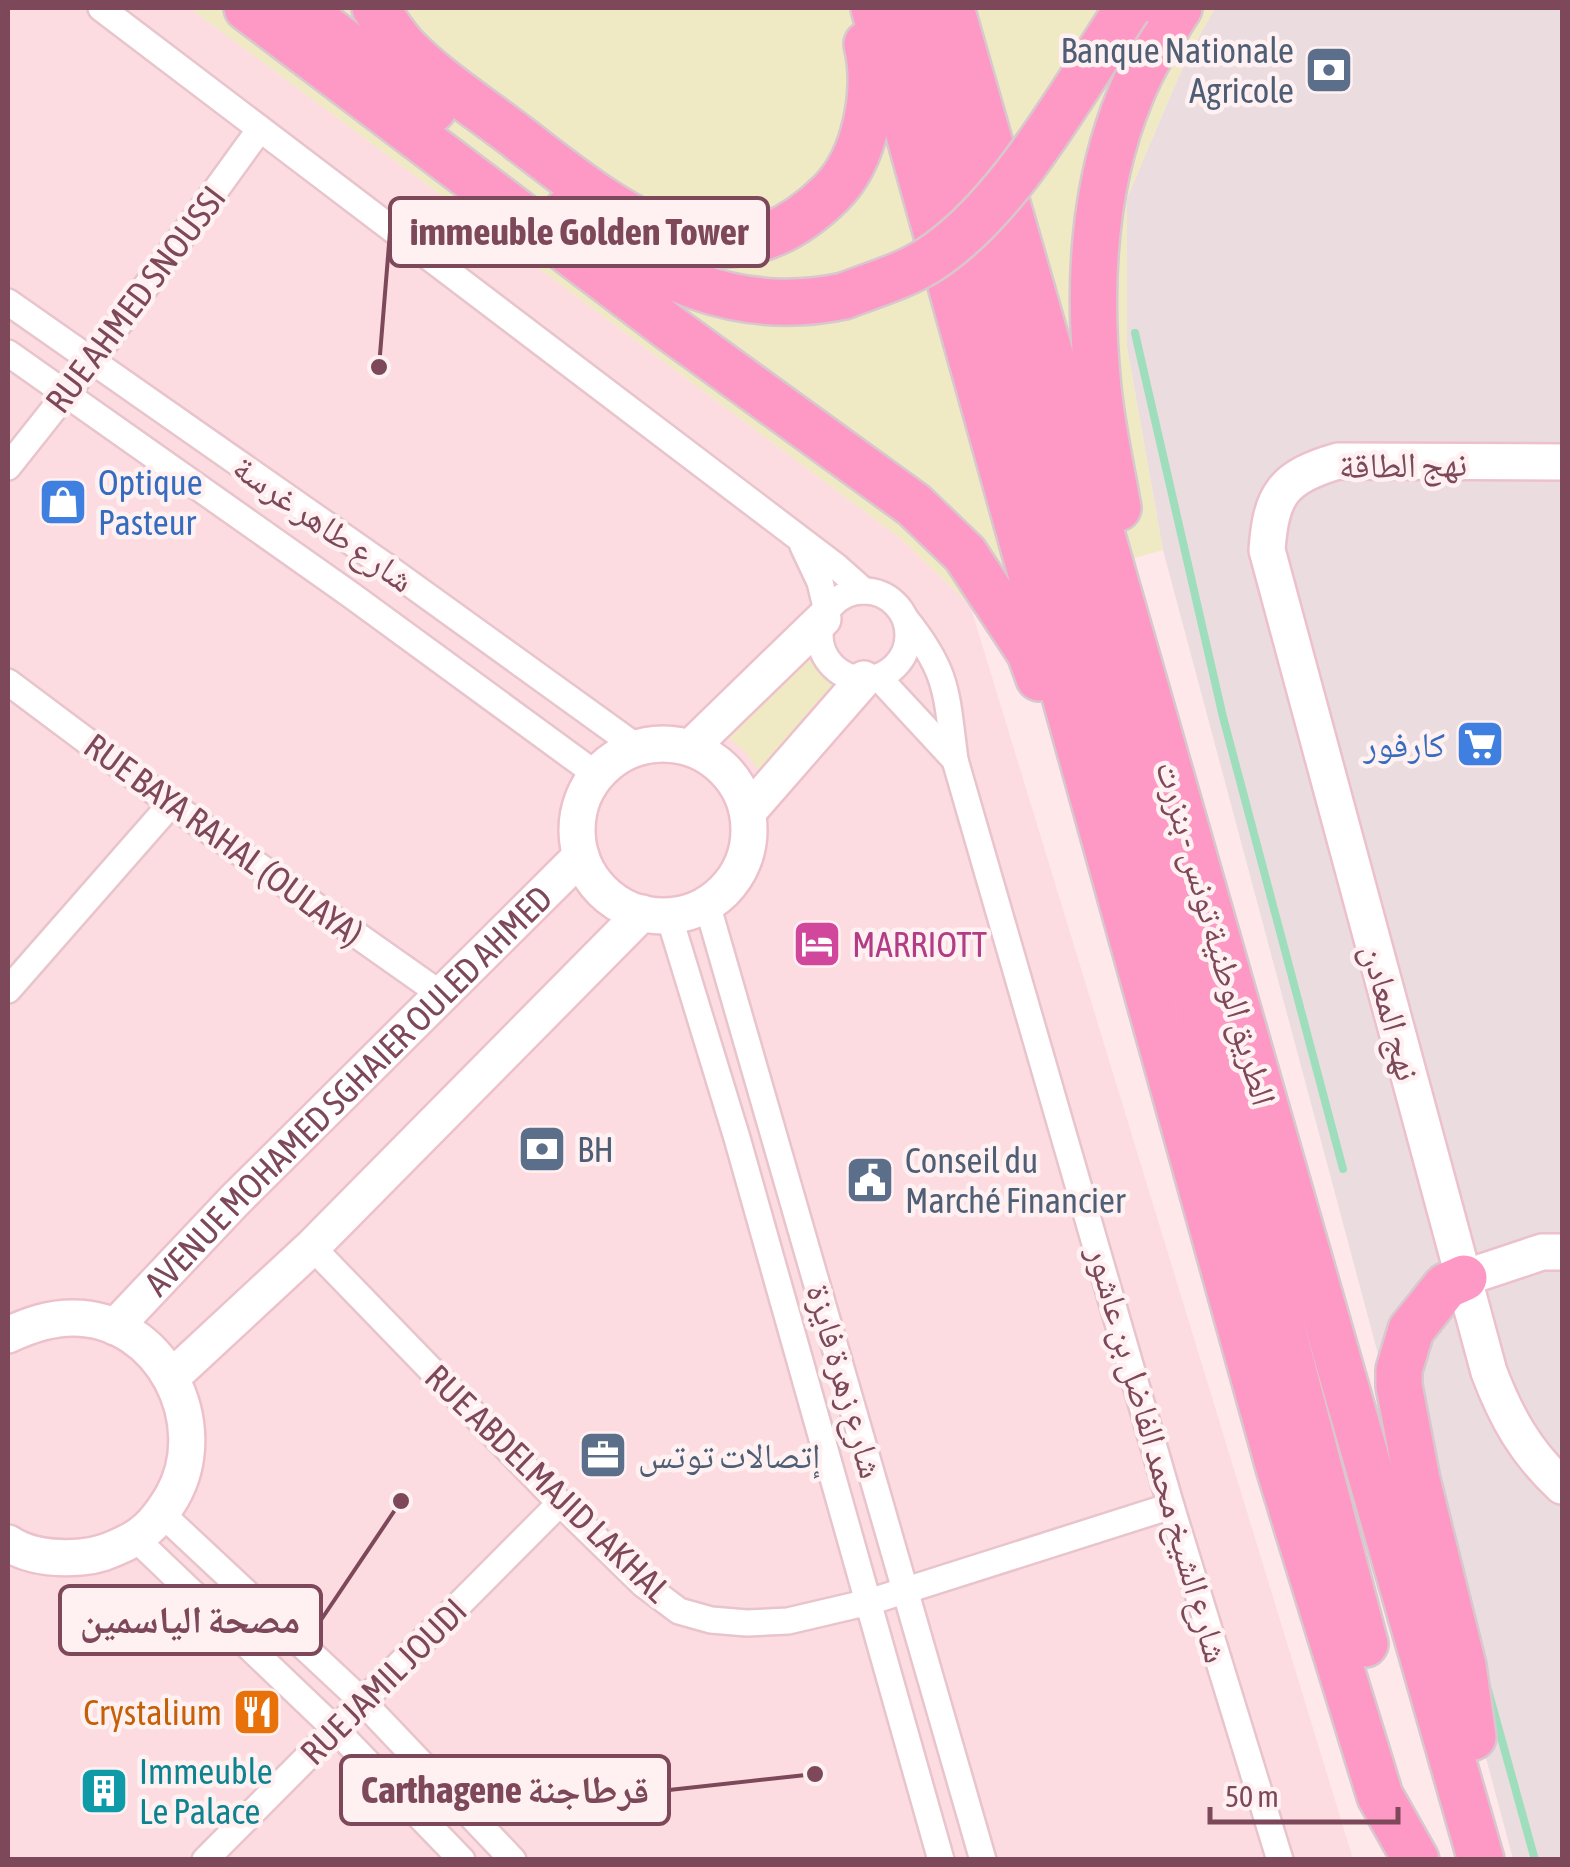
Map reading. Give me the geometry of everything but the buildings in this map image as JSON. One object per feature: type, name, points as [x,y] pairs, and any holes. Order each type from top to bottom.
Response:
[{"type":"highway","points":[[246,8],[670,328],[914,505],[964,554],[1030,654],[1077,791],[1110,861]]},
{"type":"highway","points":[[299,8],[590,228],[637,259],[696,287],[745,301],[781,304],[844,296],[929,260],[990,205],[1024,164],[1128,8]]},
{"type":"highway","points":[[375,8],[406,49],[610,207],[662,232],[713,245],[748,243],[770,236],[811,212],[840,184],[861,143],[868,108],[871,60],[860,8]]},
{"type":"highway","points":[[874,8],[1280,1471],[1380,1796],[1419,1860]]},
{"type":"highway","name":"الطريق الوطنية تونس - بنزرت","points":[[912,8],[1199,1011],[1419,1860]]},
{"type":"highway","name":"الطريق الوطنية تونس - بنزرت","points":[[950,8],[1482,1860]]},
{"type":"highway","points":[[1136,649],[1126,559],[1098,389],[1092,300],[1094,241],[1108,168],[1130,96],[1179,8]]},
{"type":"highway","points":[[1464,1278],[1446,1286],[1411,1330],[1399,1386],[1417,1480],[1463,1666],[1474,1740],[1465,1795]]},
{"type":"street","points":[[101,8],[838,567],[864,591],[888,598],[904,618],[907,646],[901,660],[872,678],[748,812]]},
{"type":"street","name":"RUE AHMED SNOUSSI","points":[[8,467],[92,361],[260,129]]},
{"type":"street","name":"شارع طاهر غرسة","points":[[8,302],[638,748]]},
{"type":"street","name":"شارع طاهر غرسة","points":[[8,353],[351,595],[597,775]]},
{"type":"street","name":"نهج الطاقة","points":[[1270,517],[1282,490],[1304,471],[1338,461],[1562,462]]},
{"type":"street","name":"نهج المعادن","points":[[1270,517],[1267,550],[1489,1372],[1504,1411],[1524,1446],[1562,1486]]},
{"type":"street","points":[[801,542],[820,582],[825,615],[820,633],[827,660],[850,678],[872,678],[956,760]]},
{"type":"street","points":[[690,748],[836,600],[864,591]]},
{"type":"street","name":"شارع الشيخ محمد الفاضل بن عاشور","points":[[904,618],[930,650],[945,682],[956,760],[1171,1506],[1280,1860]]},
{"type":"street","name":"RUE BAYA RAHAL (OULAYA)","points":[[8,682],[171,804],[442,995]]},
{"type":"street","points":[[664,744],[690,748],[727,772],[740,791],[748,812],[749,838],[742,864],[728,887],[707,904],[655,914],[615,901],[594,881],[581,856],[577,828],[582,800],[597,775],[615,758],[638,748],[664,744]]},
{"type":"street","points":[[8,990],[171,804]]},
{"type":"street","name":"AVENUE MOHAMED SGHAIER OULED AHMED","points":[[116,1327],[234,1201],[581,856]]},
{"type":"street","name":"شارع زهرة فايزة","points":[[707,904],[983,1860]]},
{"type":"street","points":[[172,1377],[312,1247],[655,914]]},
{"type":"street","name":"شارع زهرة فايزة","points":[[655,914],[736,1138],[941,1860]]},
{"type":"street","name":"RUE ABDELMAJID LAKHAL","points":[[312,1247],[560,1503],[643,1584],[679,1611],[747,1624],[788,1621],[906,1591],[1171,1506]]},
{"type":"street","points":[[1464,1278],[1542,1252],[1562,1252]]},
{"type":"street","points":[[8,1335],[37,1322],[76,1318],[116,1327],[148,1348],[172,1377],[186,1411],[188,1447],[180,1483],[162,1514],[136,1539],[97,1556],[54,1559],[9,1547]]},
{"type":"street","name":"RUE JAMIL JOUDI","points":[[205,1860],[560,1503]]},
{"type":"street","points":[[162,1514],[362,1701],[513,1860]]},
{"type":"street","points":[[136,1539],[336,1730],[462,1860]]},
{"type":"shaded area","points":[[8,8],[190,8],[900,538],[970,605],[1353,1859],[8,1860]]},
{"type":"shaded area","points":[[190,8],[1215,8],[1185,62],[1127,198],[1127,347],[1163,550],[970,605],[900,538]]},
{"type":"shaded area","points":[[1215,8],[1562,8],[1562,1859],[1513,1859],[1163,550],[1127,347],[1127,198],[1185,62]]},
{"type":"shaded area","points":[[806,657],[840,693],[759,771],[744,750],[727,737]]},
{"type":"waterway","points":[[1135,333],[1223,717],[1343,1169]]},
{"type":"waterway","points":[[1488,1690],[1535,1860]]},
{"type":"place","name":"Banque Nationale Agricole","points":[[1329,70]]},
{"type":"place","name":"immeuble Golden Tower","points":[[379,367]]},
{"type":"place","name":"Optique Pasteur","points":[[63,502]]},
{"type":"place","name":"كارفور","points":[[1480,744]]},
{"type":"place","name":"MARRIOTT","points":[[817,944]]},
{"type":"place","name":"BH","points":[[542,1149]]},
{"type":"place","name":"Conseil du Marché Financier","points":[[870,1180]]},
{"type":"place","name":"إتصالات توتس","points":[[603,1455]]},
{"type":"place","name":"مصحة الياسمين","points":[[401,1501]]},
{"type":"place","name":"Crystalium","points":[[257,1712]]},
{"type":"place","name":"Carthagene قرطاجنة","points":[[815,1774]]},
{"type":"place","name":"Immeuble Le Palace","points":[[104,1791]]}]
